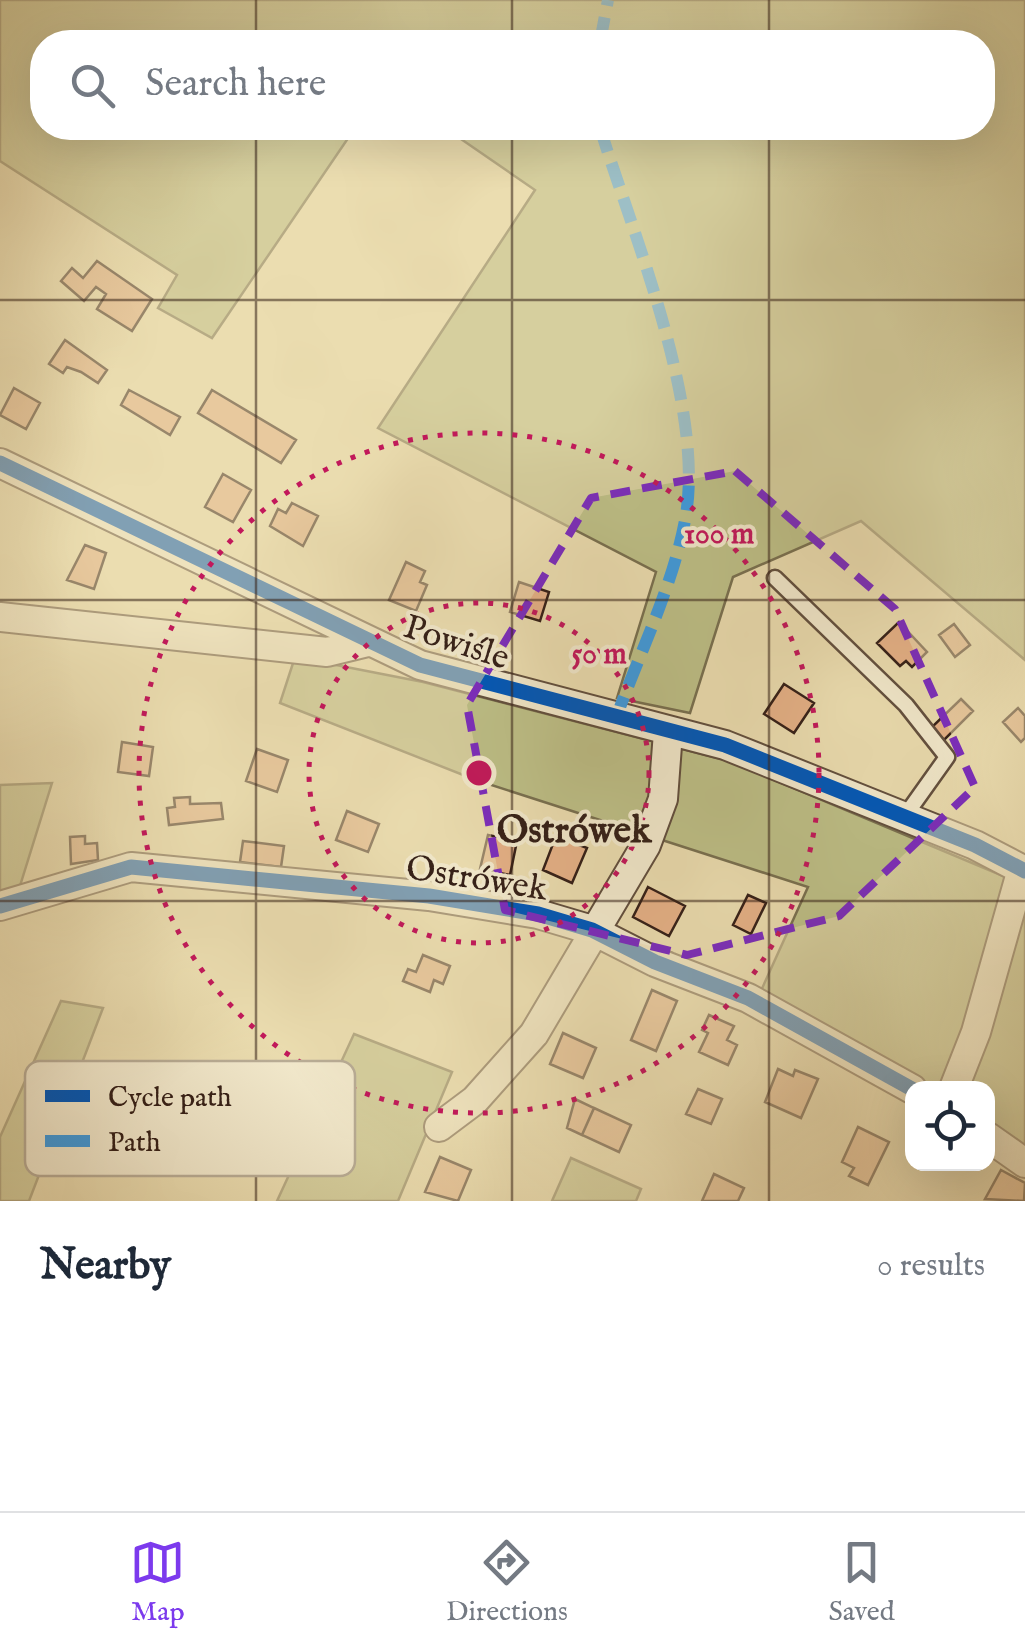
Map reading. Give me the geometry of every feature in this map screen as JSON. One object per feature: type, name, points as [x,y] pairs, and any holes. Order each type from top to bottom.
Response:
[{"type":"street","name":"Powiśle","points":[[0,462],[368,642],[465,679],[724,746],[905,816],[1024,870]]},
{"type":"street","points":[[0,617],[327,652],[368,642]]},
{"type":"street","points":[[438,1127],[508,1067],[560,991],[654,827],[663,799],[668,732]]},
{"type":"street","name":"Ostrówek","points":[[0,906],[131,868],[174,868],[486,904],[592,930],[655,962],[748,998],[905,1085]]},
{"type":"street","points":[[957,1081],[976,1032],[1024,870]]},
{"type":"street","points":[[995,1142],[1025,1162]]},
{"type":"lane","points":[[775,578],[906,706],[947,758],[905,816]]},
{"type":"highlighted area","points":[[735,471],[895,609],[975,787],[839,916],[687,955],[505,910],[467,705],[591,498]]},
{"type":"green space","points":[[0,0],[1025,0],[1025,660],[861,521],[733,577],[690,713],[617,698],[656,572],[378,428],[535,190],[462,140],[995,140],[995,30],[30,30],[30,140],[347,140],[212,338],[158,308],[177,275],[0,161]]},
{"type":"green space","points":[[295,657],[423,682],[729,761],[1008,878],[948,1081],[914,1081],[760,993],[808,887],[476,780],[280,703]]},
{"type":"green space","points":[[52,783],[19,889],[0,895],[0,785]]},
{"type":"green space","points":[[1025,900],[1025,1153],[995,1133],[995,1081],[968,1081]]},
{"type":"green space","points":[[61,1001],[103,1008],[83,1061],[34,1061]]},
{"type":"green space","points":[[354,1034],[452,1072],[398,1201],[277,1201],[289,1176],[355,1176],[355,1061],[342,1061]]},
{"type":"green space","points":[[25,1081],[25,1176],[39,1176],[29,1201],[0,1201],[0,1137]]},
{"type":"green space","points":[[571,1158],[641,1189],[636,1201],[552,1201]]},
{"type":"building","points":[[97,261],[152,299],[132,331],[97,309],[106,294],[96,287],[84,301],[61,281],[72,268],[83,278]]},
{"type":"building","points":[[65,340],[107,370],[98,383],[81,372],[67,367],[63,373],[49,364]]},
{"type":"building","points":[[14,388],[40,403],[26,429],[0,415]]},
{"type":"building","points":[[129,390],[180,417],[170,435],[121,405]]},
{"type":"building","points":[[212,390],[296,440],[281,463],[198,413]]},
{"type":"building","points":[[223,474],[251,490],[233,522],[205,507]]},
{"type":"building","points":[[292,503],[318,516],[303,546],[270,526],[278,509],[286,513]]},
{"type":"building","points":[[85,545],[106,553],[94,589],[67,580]]},
{"type":"building","points":[[406,562],[425,571],[420,582],[427,585],[416,611],[389,600]]},
{"type":"building","points":[[519,582],[549,592],[540,621],[510,612]]},
{"type":"building","points":[[899,622],[927,652],[912,667],[906,661],[900,666],[877,643]]},
{"type":"building","points":[[954,624],[970,645],[955,657],[939,635]]},
{"type":"building","points":[[784,684],[814,703],[794,733],[764,714]]},
{"type":"building","points":[[961,699],[973,711],[944,740],[932,727]]},
{"type":"building","points":[[1018,708],[1025,716],[1025,738],[1021,742],[1003,722]]},
{"type":"building","points":[[122,742],[153,747],[149,776],[118,772]]},
{"type":"building","points":[[257,749],[288,760],[277,792],[246,781]]},
{"type":"building","points":[[190,797],[190,804],[221,803],[223,819],[169,825],[167,808],[175,807],[174,798]]},
{"type":"building","points":[[347,811],[379,824],[368,852],[336,840]]},
{"type":"building","points":[[488,835],[517,841],[510,875],[480,869]]},
{"type":"building","points":[[85,836],[85,844],[97,843],[98,860],[71,864],[70,837]]},
{"type":"building","points":[[556,836],[587,848],[572,883],[543,870]]},
{"type":"building","points":[[243,841],[284,846],[281,867],[240,862]]},
{"type":"building","points":[[648,887],[685,906],[669,936],[633,917]]},
{"type":"building","points":[[748,895],[766,903],[751,934],[733,925]]},
{"type":"building","points":[[423,955],[450,966],[443,984],[434,980],[430,992],[403,981],[408,969],[416,972]]},
{"type":"building","points":[[652,990],[677,1001],[656,1051],[631,1040]]},
{"type":"building","points":[[709,1015],[734,1026],[727,1040],[737,1045],[728,1065],[699,1052],[708,1033],[702,1030]]},
{"type":"building","points":[[563,1033],[596,1048],[583,1078],[550,1064]]},
{"type":"building","points":[[778,1069],[793,1076],[795,1070],[818,1079],[801,1118],[765,1102]]},
{"type":"building","points":[[698,1089],[722,1099],[711,1124],[686,1114]]},
{"type":"building","points":[[575,1099],[594,1108],[582,1135],[567,1128]]},
{"type":"building","points":[[594,1108],[631,1125],[619,1152],[582,1135]]},
{"type":"building","points":[[858,1127],[889,1142],[868,1185],[849,1176],[854,1168],[842,1162]]},
{"type":"building","points":[[440,1157],[471,1170],[458,1201],[425,1192]]},
{"type":"building","points":[[1001,1170],[1025,1183],[1024,1201],[985,1199]]},
{"type":"building","points":[[714,1174],[744,1188],[738,1201],[702,1201]]},
{"type":"marked path","points":[[602,30],[608,0]]},
{"type":"marked path","points":[[604,140],[662,320],[685,423],[689,471],[681,541],[656,618],[616,718]]},
{"type":"cycle path","points":[[0,463],[420,665],[725,745],[975,845],[1025,871]]},
{"type":"cycle path","points":[[0,906],[131,867],[429,896],[538,914],[592,930],[655,962],[748,998],[905,1085]]},
{"type":"district","name":"Ostrówek","points":[[574,829]]}]
